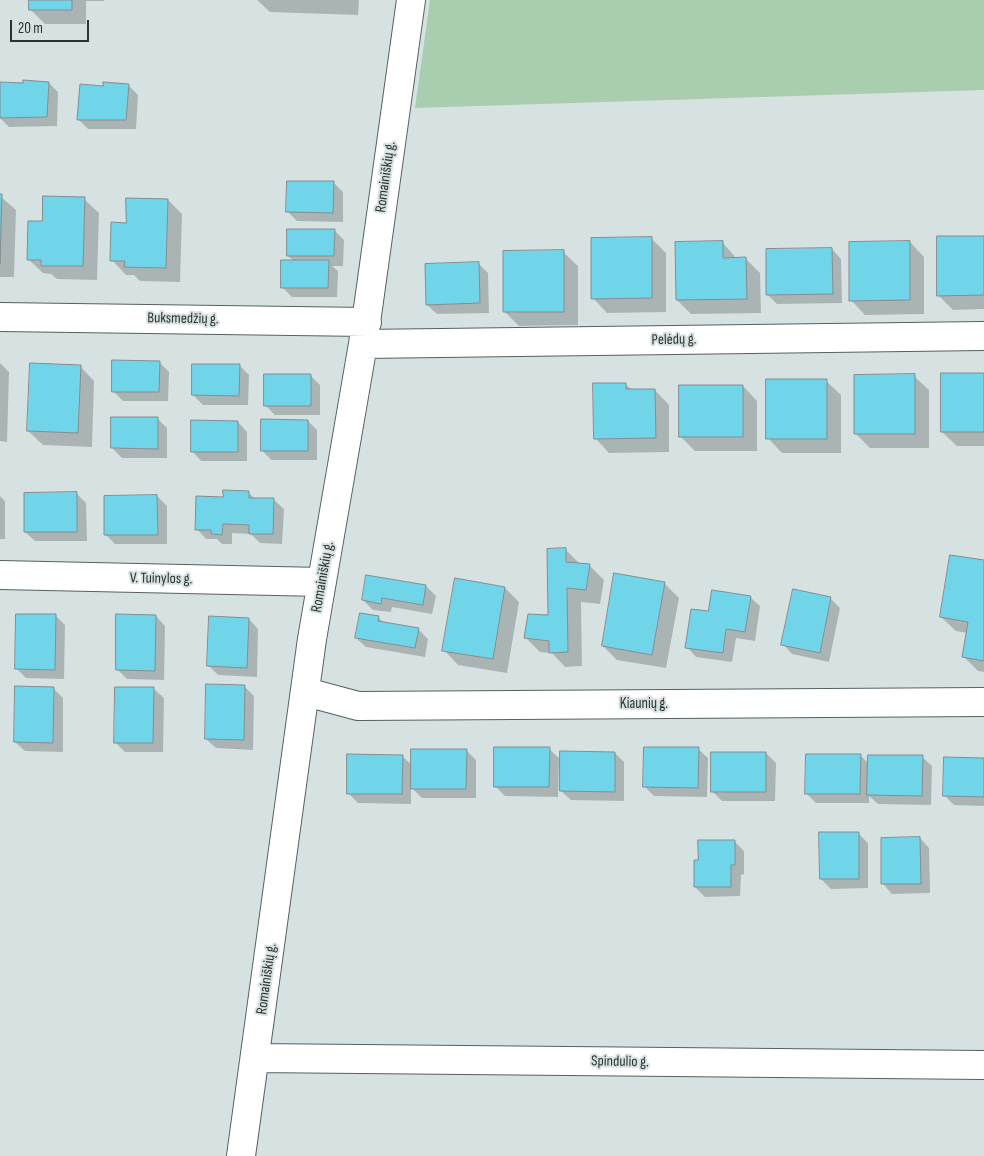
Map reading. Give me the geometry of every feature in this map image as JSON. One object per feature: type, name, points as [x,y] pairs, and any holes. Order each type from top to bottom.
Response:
[{"type":"street","name":"Romainiškių g.","points":[[241,1156],[322,582],[365,333],[412,0]]},
{"type":"street","name":"Buksmedžių g.","points":[[0,318],[365,333]]},
{"type":"street","name":"Pelėdų g.","points":[[365,333],[984,336]]},
{"type":"street","name":"V. Tuinylos g.","points":[[0,576],[322,582]]},
{"type":"street","name":"Kiaunių g.","points":[[306,692],[358,706],[984,702]]},
{"type":"street","name":"Spindulio g.","points":[[256,1058],[984,1065]]},
{"type":"green space","points":[[430,0],[984,0],[984,90],[415,108]]},
{"type":"building","points":[[29,0],[72,0],[72,10],[29,10]]},
{"type":"building","points":[[23,80],[49,82],[47,117],[0,118],[0,82],[23,83]]},
{"type":"building","points":[[103,82],[129,84],[126,120],[77,120],[80,84],[103,86]]},
{"type":"building","points":[[287,181],[334,181],[333,213],[286,212]]},
{"type":"building","points":[[0,194],[2,194],[0,264]]},
{"type":"building","points":[[43,196],[85,197],[83,266],[41,266],[41,260],[27,260],[28,221],[42,221]]},
{"type":"building","points":[[126,198],[168,199],[166,268],[124,267],[125,261],[110,261],[111,222],[126,223]]},
{"type":"building","points":[[287,229],[335,229],[334,256],[287,256]]},
{"type":"building","points":[[937,236],[984,236],[984,295],[937,296]]},
{"type":"building","points":[[652,237],[652,298],[591,299],[591,238]]},
{"type":"building","points":[[723,241],[723,258],[746,257],[747,299],[676,300],[675,242]]},
{"type":"building","points":[[910,241],[910,300],[849,301],[849,242]]},
{"type":"building","points":[[832,248],[833,294],[766,295],[766,249]]},
{"type":"building","points":[[564,250],[564,312],[503,312],[503,251]]},
{"type":"building","points":[[281,260],[329,260],[328,288],[281,288]]},
{"type":"building","points":[[479,262],[480,303],[426,305],[425,264]]},
{"type":"building","points":[[112,360],[160,361],[159,392],[112,392]]},
{"type":"building","points":[[30,363],[81,365],[78,433],[27,431]]},
{"type":"building","points":[[192,364],[240,364],[239,396],[192,395]]},
{"type":"building","points":[[941,373],[984,373],[984,432],[941,432]]},
{"type":"building","points":[[264,374],[311,374],[311,406],[264,406]]},
{"type":"building","points":[[915,374],[915,434],[854,434],[854,375]]},
{"type":"building","points":[[766,379],[827,379],[827,439],[766,439]]},
{"type":"building","points":[[593,383],[626,383],[626,389],[655,389],[656,438],[594,439]]},
{"type":"building","points":[[679,385],[743,385],[743,437],[679,437]]},
{"type":"building","points":[[111,417],[158,417],[158,449],[111,448]]},
{"type":"building","points":[[261,419],[308,420],[308,451],[261,451]]},
{"type":"building","points":[[191,420],[238,421],[238,452],[191,452]]},
{"type":"building","points":[[223,490],[249,491],[249,498],[274,498],[273,534],[249,534],[249,525],[223,524],[222,535],[211,534],[211,530],[195,530],[196,496],[223,497]]},
{"type":"building","points":[[77,492],[77,532],[24,532],[24,493]]},
{"type":"building","points":[[157,495],[158,535],[104,535],[104,496]]},
{"type":"building","points":[[566,548],[566,562],[590,564],[586,590],[567,588],[568,652],[549,653],[549,641],[524,638],[528,614],[548,615],[547,549]]},
{"type":"building","points":[[950,555],[984,560],[984,661],[962,657],[968,622],[940,617]]},
{"type":"building","points":[[614,573],[665,582],[652,655],[602,646]]},
{"type":"building","points":[[366,575],[426,585],[423,605],[382,598],[381,604],[362,600]]},
{"type":"building","points":[[455,578],[505,587],[493,659],[442,651]]},
{"type":"building","points":[[793,589],[831,597],[820,653],[781,645]]},
{"type":"building","points":[[712,590],[751,596],[745,632],[726,629],[723,653],[685,648],[691,609],[708,611]]},
{"type":"building","points":[[360,613],[379,616],[378,621],[419,628],[415,648],[355,638]]},
{"type":"building","points":[[16,614],[56,614],[55,670],[15,669]]},
{"type":"building","points":[[116,614],[156,615],[155,671],[116,670]]},
{"type":"building","points":[[209,616],[249,618],[247,668],[207,666]]},
{"type":"building","points":[[206,684],[245,685],[244,740],[205,739]]},
{"type":"building","points":[[15,686],[54,687],[53,743],[14,742]]},
{"type":"building","points":[[115,687],[154,687],[153,743],[114,743]]},
{"type":"building","points":[[494,747],[550,747],[549,787],[494,787]]},
{"type":"building","points":[[644,747],[699,747],[698,788],[643,787]]},
{"type":"building","points":[[411,749],[467,749],[466,789],[411,789]]},
{"type":"building","points":[[560,751],[615,752],[615,792],[560,791]]},
{"type":"building","points":[[711,752],[766,752],[766,792],[711,792]]},
{"type":"building","points":[[347,754],[403,755],[402,794],[347,794]]},
{"type":"building","points":[[806,754],[861,754],[860,794],[805,794]]},
{"type":"building","points":[[868,755],[923,755],[922,796],[867,795]]},
{"type":"building","points":[[944,757],[984,758],[984,797],[943,796]]},
{"type":"building","points":[[819,832],[859,832],[859,879],[820,879]]},
{"type":"building","points":[[920,837],[921,884],[881,884],[881,838]]},
{"type":"building","points":[[698,840],[735,840],[735,865],[731,865],[731,887],[694,887],[694,860],[698,860]]}]
